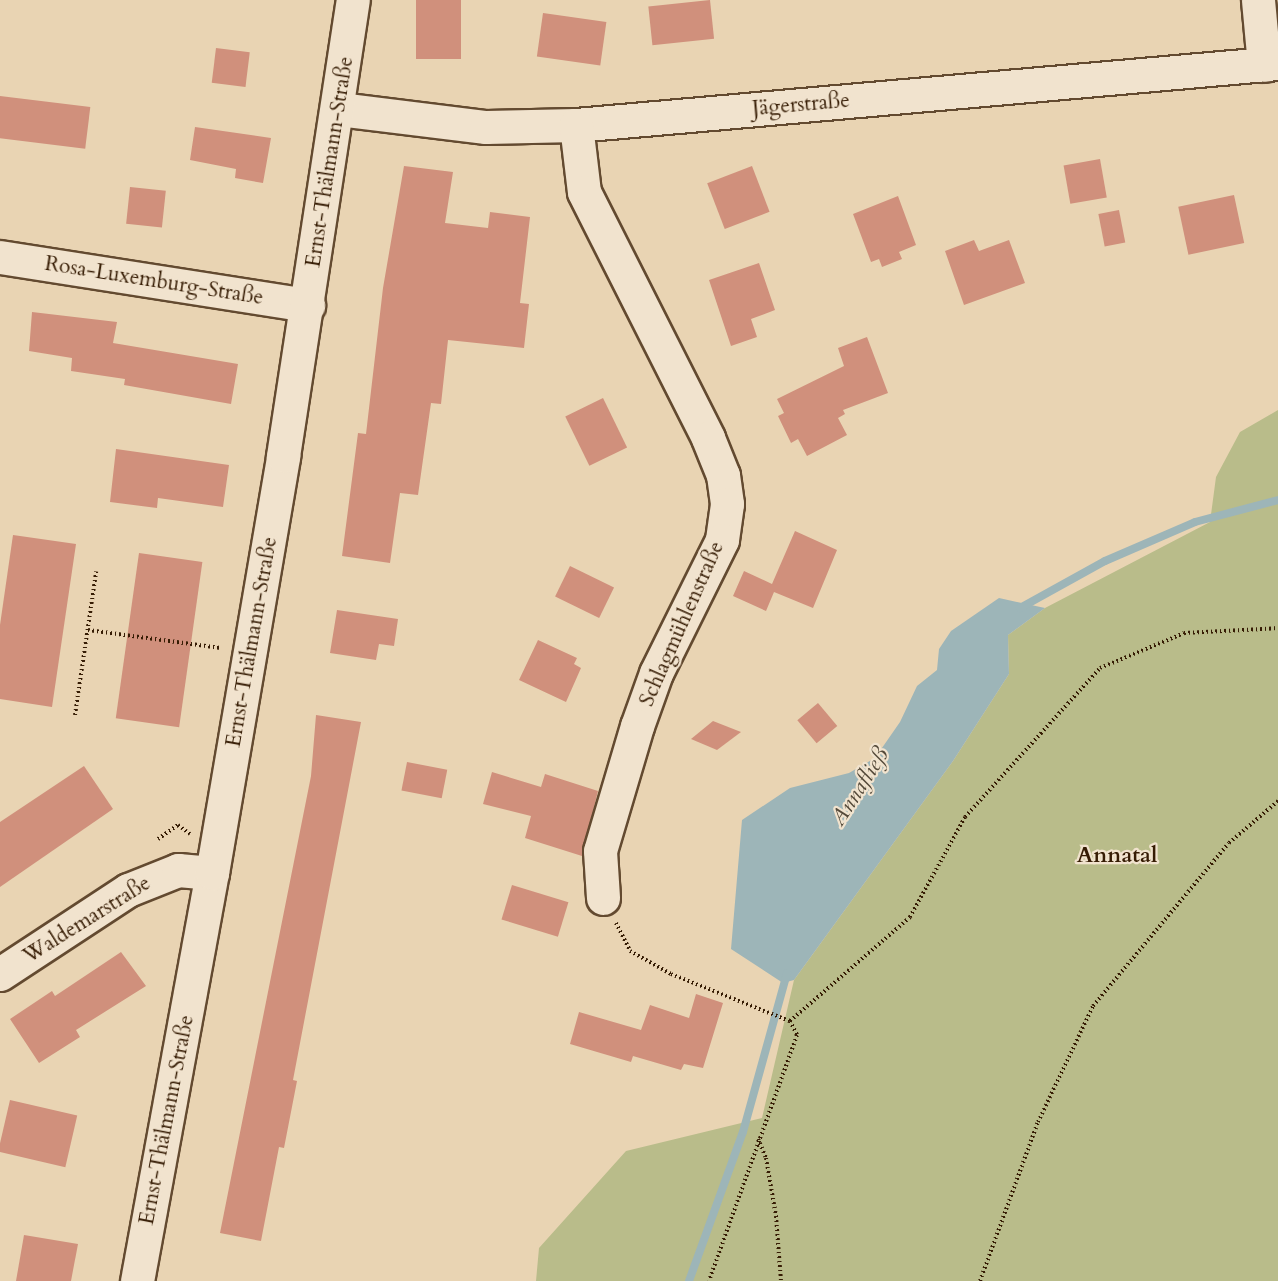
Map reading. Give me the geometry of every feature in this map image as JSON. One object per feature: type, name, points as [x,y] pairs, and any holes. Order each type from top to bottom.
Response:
[{"type":"street","name":"Ernst-Thälmann-Straße","points":[[137,1281],[212,873],[308,305],[339,109],[353,0]]},
{"type":"street","name":"Jägerstraße","points":[[339,109],[486,127],[576,125],[1271,64],[1258,0]]},
{"type":"street","name":"Schlagmühlenstraße","points":[[576,125],[584,192],[708,438],[723,475],[728,504],[722,540],[656,673],[637,726],[600,851],[603,898]]},
{"type":"street","name":"Rosa-Luxemburg-Straße","points":[[0,257],[308,305]]},
{"type":"street","name":"Waldemarstraße","points":[[0,974],[128,890],[178,870],[212,873]]},
{"type":"path","points":[[75,715],[96,572]]},
{"type":"path","points":[[790,1021],[910,916],[965,817],[1100,668],[1184,633],[1278,628]]},
{"type":"path","points":[[88,630],[225,649]]},
{"type":"path","points":[[980,1281],[1038,1122],[1093,1006],[1229,843],[1278,801]]},
{"type":"path","points":[[158,839],[178,825],[195,837]]},
{"type":"path","points":[[603,898],[630,951],[671,974],[790,1021],[797,1035],[757,1138],[709,1281]]},
{"type":"path","points":[[757,1138],[766,1158],[774,1204],[781,1281]]},
{"type":"green space","points":[[1278,410],[1278,1281],[536,1281],[539,1248],[626,1151],[762,1118],[794,980],[953,761],[1009,674],[1008,635],[1045,608],[1210,522],[1216,477],[1240,432]]},
{"type":"water","points":[[999,598],[1045,608],[1008,635],[1009,674],[953,761],[794,980],[783,983],[731,949],[742,820],[790,788],[849,773],[875,758],[900,722],[917,686],[937,670],[939,649],[951,631]]},
{"type":"building","points":[[416,0],[461,0],[461,59],[416,59]]},
{"type":"building","points":[[710,0],[714,39],[652,45],[648,6]]},
{"type":"building","points":[[543,13],[606,22],[600,65],[537,57]]},
{"type":"building","points":[[216,48],[250,52],[245,87],[212,83]]},
{"type":"building","points":[[0,96],[90,107],[85,149],[0,138]]},
{"type":"building","points":[[195,127],[271,138],[263,183],[235,178],[236,169],[190,160]]},
{"type":"building","points":[[1100,159],[1107,197],[1070,204],[1064,165]]},
{"type":"building","points":[[404,166],[453,172],[445,223],[488,228],[490,212],[530,217],[520,303],[529,304],[524,348],[448,340],[441,404],[431,403],[418,495],[400,493],[390,563],[342,556],[358,433],[366,434],[383,288]]},
{"type":"building","points":[[752,166],[770,212],[725,229],[707,183]]},
{"type":"building","points":[[130,187],[166,191],[162,228],[126,224]]},
{"type":"building","points":[[1234,195],[1244,243],[1188,255],[1178,207]]},
{"type":"building","points":[[898,196],[916,245],[899,252],[902,259],[882,267],[879,259],[871,262],[853,214]]},
{"type":"building","points":[[1119,210],[1125,242],[1105,246],[1098,214]]},
{"type":"building","points":[[974,240],[979,251],[1009,240],[1025,283],[964,305],[945,251]]},
{"type":"building","points":[[759,263],[775,310],[751,319],[757,337],[731,346],[709,280]]},
{"type":"building","points":[[32,312],[117,322],[113,343],[238,364],[231,404],[124,385],[125,379],[71,371],[72,358],[29,351]]},
{"type":"building","points":[[867,337],[888,393],[843,410],[845,414],[838,418],[847,435],[807,456],[798,439],[791,443],[778,416],[784,413],[777,399],[844,366],[838,348]]},
{"type":"building","points":[[603,398],[627,447],[589,466],[565,416]]},
{"type":"building","points":[[116,449],[229,465],[223,507],[158,498],[157,508],[110,502]]},
{"type":"building","points":[[795,531],[837,550],[813,608],[774,592],[766,611],[733,596],[744,571],[772,584]]},
{"type":"building","points":[[13,535],[76,544],[52,707],[0,699],[0,625]]},
{"type":"building","points":[[139,553],[202,562],[179,727],[116,718]]},
{"type":"building","points":[[570,566],[614,587],[599,618],[555,597]]},
{"type":"building","points":[[337,610],[398,619],[394,646],[379,644],[376,660],[330,653]]},
{"type":"building","points":[[538,640],[577,658],[574,664],[581,668],[566,702],[519,680]]},
{"type":"building","points":[[818,703],[837,726],[817,743],[797,720]]},
{"type":"building","points":[[316,715],[361,722],[293,1080],[297,1081],[284,1148],[279,1147],[261,1241],[220,1233],[311,776]]},
{"type":"building","points":[[713,721],[741,732],[717,750],[691,739]]},
{"type":"building","points":[[407,762],[447,770],[442,798],[401,790]]},
{"type":"building","points":[[84,766],[113,809],[0,887],[0,822]]},
{"type":"building","points":[[492,772],[541,787],[545,774],[598,791],[582,856],[525,838],[531,816],[483,804]]},
{"type":"building","points":[[512,885],[568,902],[558,937],[501,919]]},
{"type":"building","points":[[121,952],[146,986],[76,1030],[80,1037],[39,1063],[10,1019],[52,991],[55,996]]},
{"type":"building","points":[[696,994],[723,1003],[703,1068],[684,1064],[681,1070],[633,1056],[631,1062],[570,1044],[579,1012],[641,1030],[650,1005],[689,1018]]},
{"type":"building","points":[[10,1100],[77,1116],[65,1167],[0,1152]]},
{"type":"building","points":[[24,1235],[78,1244],[71,1281],[16,1281]]},
{"type":"waterway","name":"Annafließ","points":[[1020,608],[1105,561],[1195,522],[1278,500]]},
{"type":"waterway","name":"Annafließ","points":[[689,1281],[743,1132],[787,973]]},
{"type":"district","name":"Annatal","points":[[1117,856]]}]
